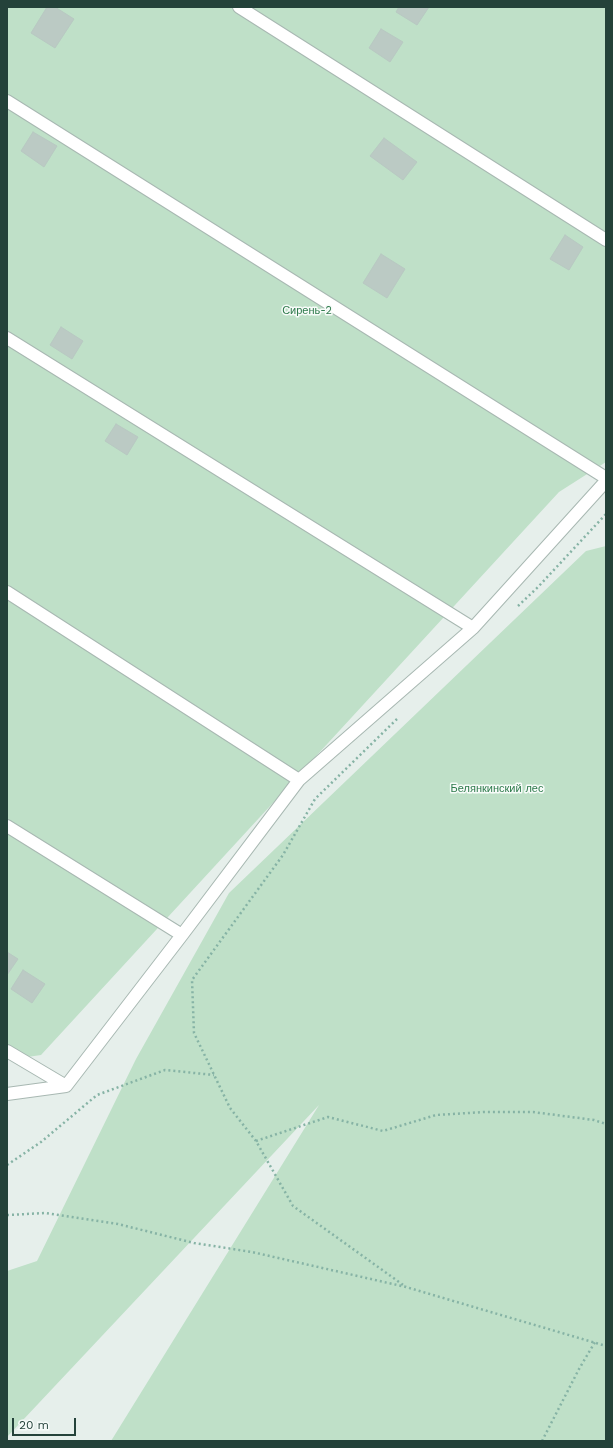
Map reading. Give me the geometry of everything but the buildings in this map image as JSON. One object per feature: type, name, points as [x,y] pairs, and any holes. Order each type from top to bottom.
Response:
[{"type":"lane","points":[[239,7],[606,240]]},
{"type":"lane","points":[[7,101],[606,480],[473,628],[299,780],[66,1086],[7,1094]]},
{"type":"lane","points":[[7,338],[473,628]]},
{"type":"lane","points":[[7,592],[299,780]]},
{"type":"lane","points":[[7,826],[182,935]]},
{"type":"lane","points":[[7,1051],[66,1086]]},
{"type":"path","points":[[315,800],[283,855],[192,980],[194,1033],[230,1108],[256,1141],[294,1206],[406,1287]]},
{"type":"path","points":[[7,1165],[41,1142],[96,1095],[165,1070],[214,1075]]},
{"type":"path","points":[[256,1141],[328,1117],[383,1131],[436,1115],[484,1112],[533,1112],[594,1120],[606,1124]]},
{"type":"path","points":[[7,1215],[46,1213],[118,1224],[194,1243],[252,1252],[406,1287],[606,1346]]},
{"type":"path","points":[[542,1441],[595,1342]]},
{"type":"green space","name":"Сирень-2","points":[[7,7],[606,7],[606,462],[559,492],[41,1055],[7,1060]]},
{"type":"green space","name":"Белянкинский лес","points":[[606,546],[606,1441],[111,1441],[319,1105],[7,1437],[7,1271],[37,1261],[136,1059],[229,893],[586,551]]}]
